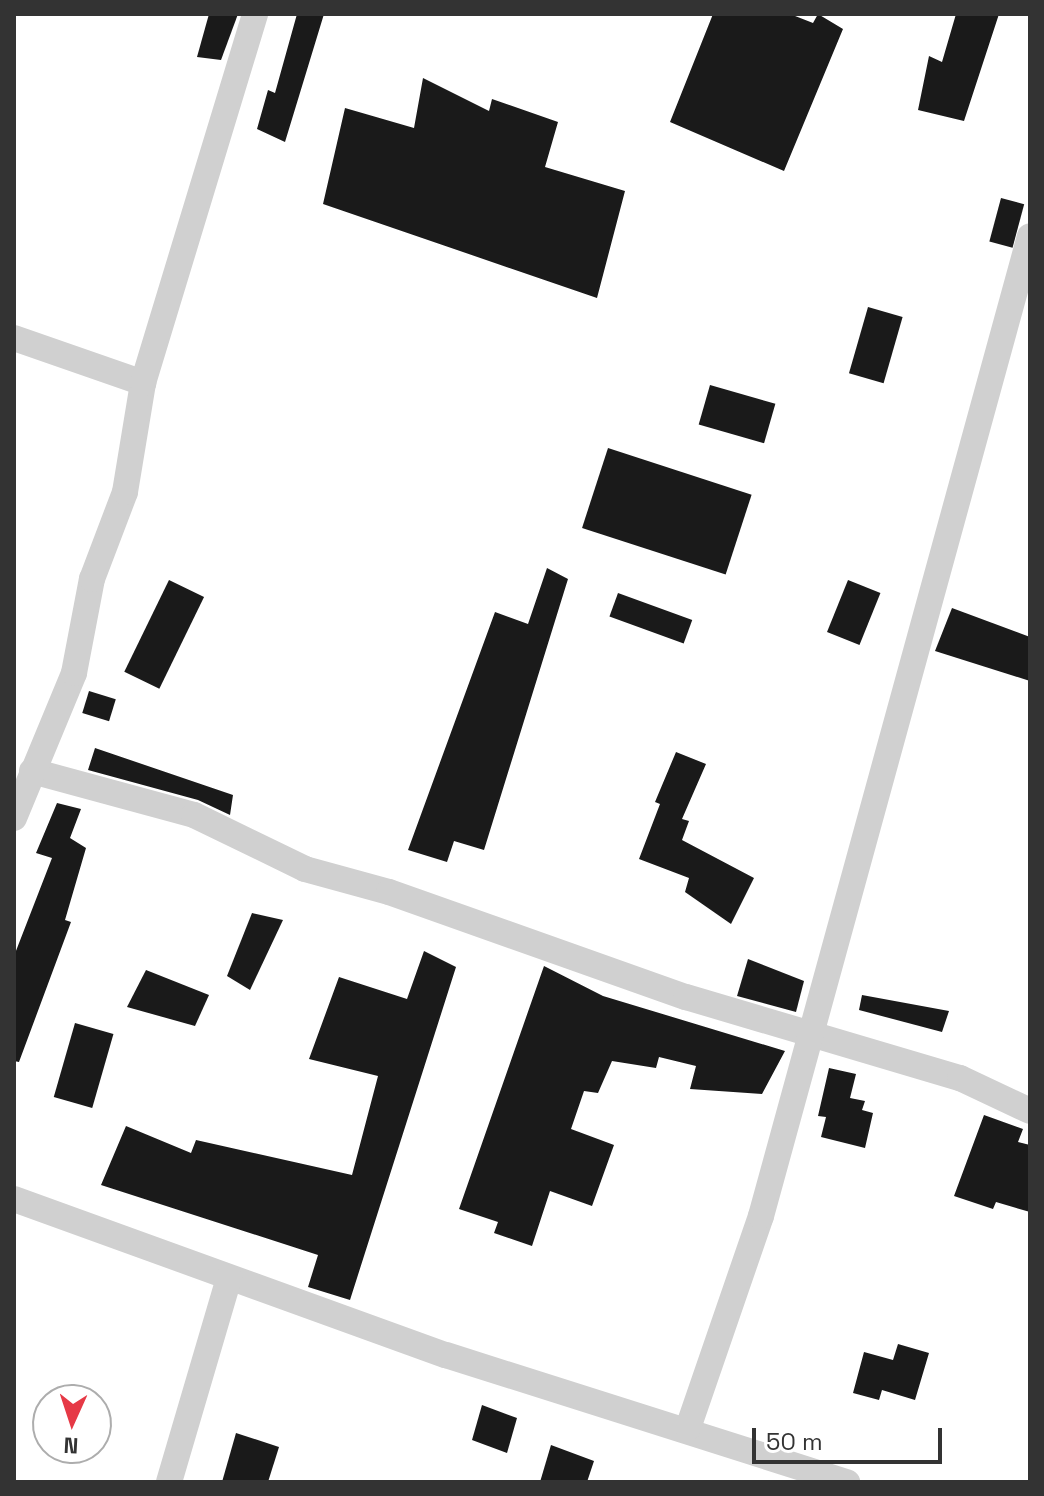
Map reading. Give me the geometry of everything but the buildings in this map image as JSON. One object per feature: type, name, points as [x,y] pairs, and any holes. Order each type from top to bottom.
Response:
[{"type":"street","points":[[14,818],[74,673],[92,579],[125,492],[143,383],[255,14]]},
{"type":"street","points":[[688,1428],[761,1216],[809,1030],[1028,248]]},
{"type":"street","points":[[14,338],[143,383]]},
{"type":"street","points":[[32,771],[194,815],[305,869],[389,892],[686,997],[809,1030],[960,1078],[1030,1111]]},
{"type":"street","points":[[14,1199],[446,1355],[688,1428],[847,1482]]},
{"type":"street","points":[[169,1482],[229,1278]]}]
